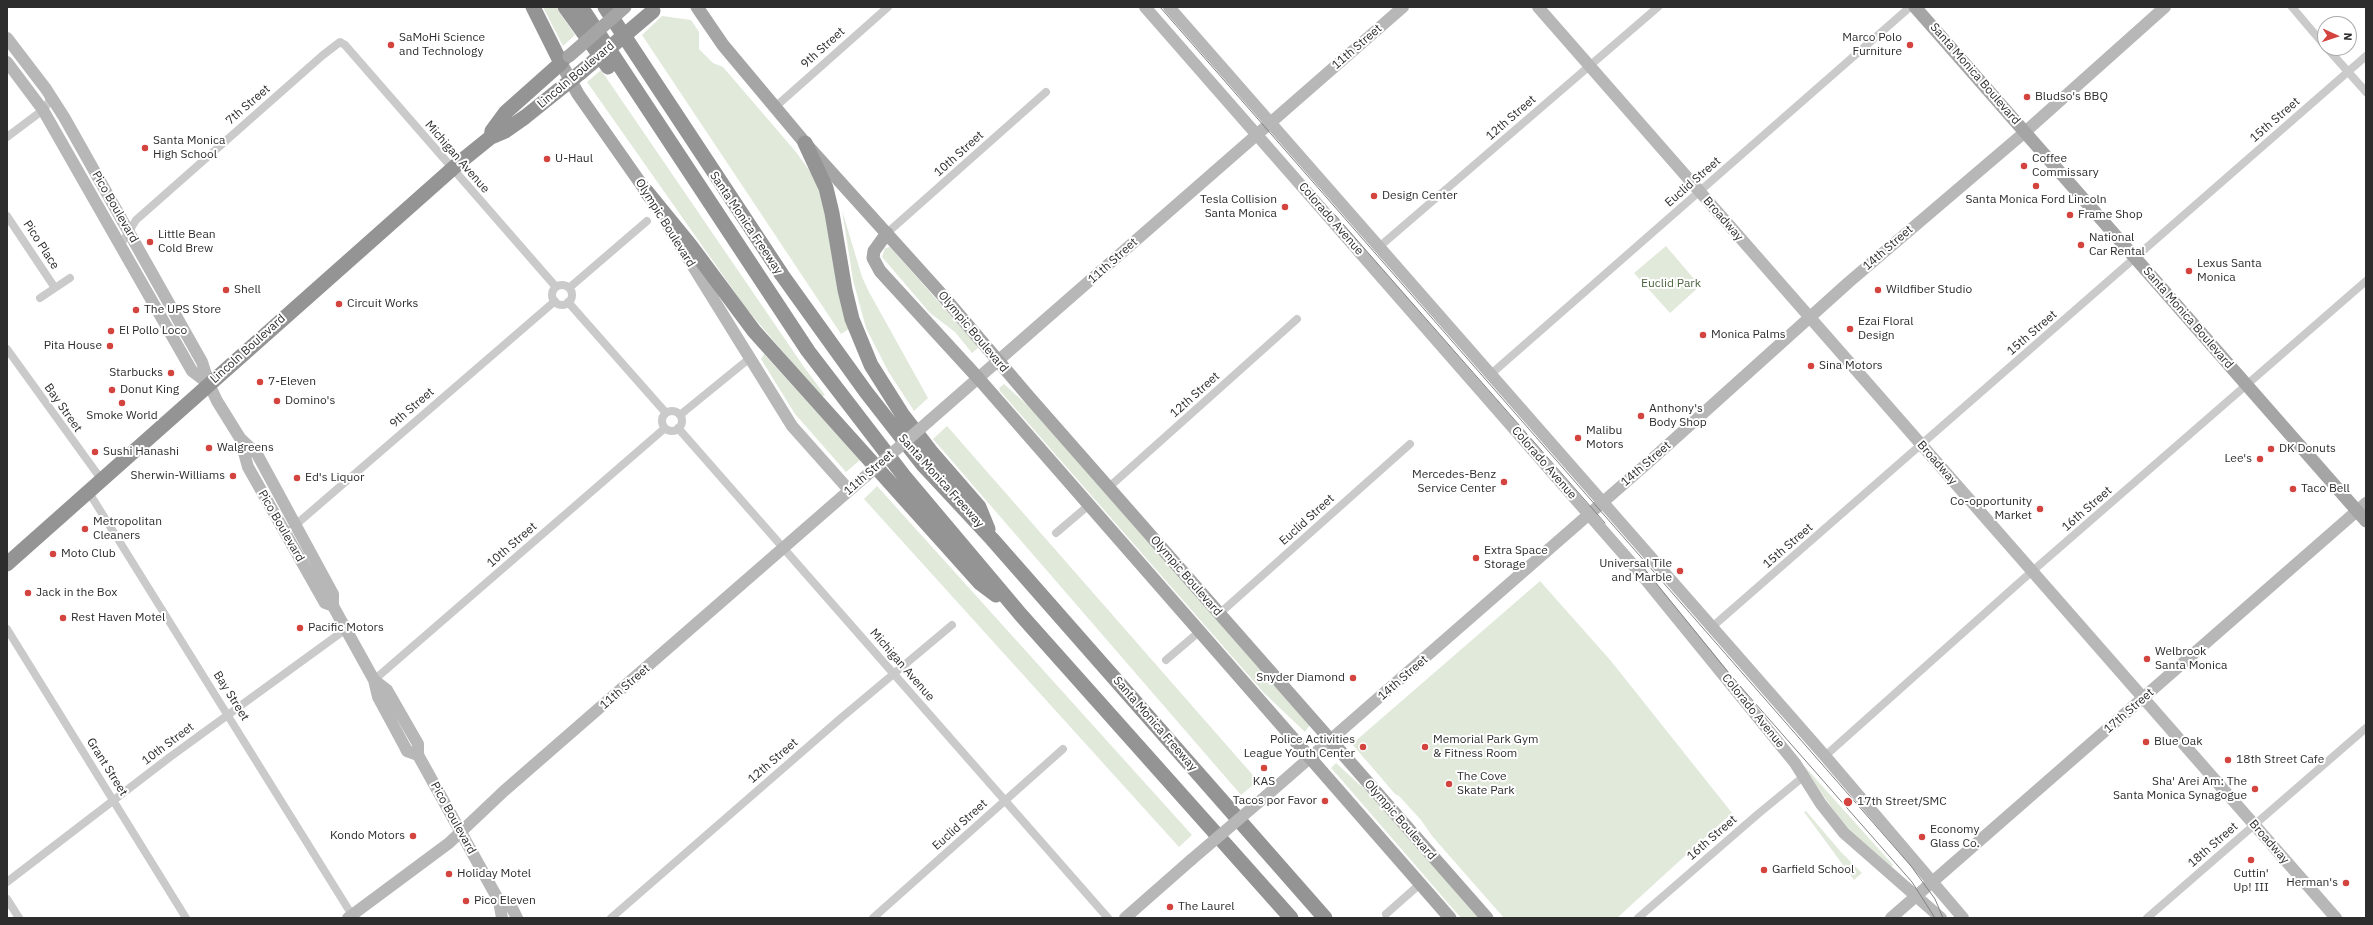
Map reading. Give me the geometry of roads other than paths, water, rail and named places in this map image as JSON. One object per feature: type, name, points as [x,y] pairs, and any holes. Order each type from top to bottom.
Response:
[{"type":"highway","name":"Olympic Boulevard","points":[[534,7],[565,59]]},
{"type":"highway","points":[[565,7],[680,159]]},
{"type":"highway","name":"Santa Monica Freeway","points":[[581,7],[808,351],[904,476],[1021,615],[1291,918]]},
{"type":"highway","name":"Santa Monica Freeway","points":[[605,7],[777,269],[866,392],[923,465],[992,539],[1325,918]]},
{"type":"highway","name":"Lincoln Boulevard","points":[[7,564],[101,479],[452,170],[491,137],[496,136],[514,124],[575,77],[655,9]]},
{"type":"highway","name":"Lincoln Boulevard","points":[[491,137],[492,131],[506,112],[565,59]]},
{"type":"highway","points":[[805,143],[826,188],[832,213],[844,290],[852,320],[871,365],[915,431],[979,507],[992,539]]},
{"type":"highway","points":[[646,191],[690,245],[754,331],[822,408],[980,583],[1021,615]]},
{"type":"main road","name":"Lincoln Boulevard","points":[[565,59],[625,7]]},
{"type":"main road","name":"Olympic Boulevard","points":[[697,7],[723,45],[774,108],[888,233],[1108,488],[1487,918]]},
{"type":"main road","name":"Colorado Avenue","points":[[1145,7],[1589,514],[1762,722],[1844,833],[1941,918]]},
{"type":"main road","name":"Colorado Avenue","points":[[1169,7],[1825,756],[1963,918]]},
{"type":"main road","name":"11th Street","points":[[350,916],[462,832],[507,788],[849,490],[979,379],[1403,7]]},
{"type":"main road","name":"Broadway","points":[[1538,7],[1809,319],[1922,445],[2336,918]]},
{"type":"main road","name":"Santa Monica Boulevard","points":[[1915,7],[2247,385],[2362,507],[2366,521]]},
{"type":"main road","name":"14th Street","points":[[1125,918],[1330,741],[1809,319],[2025,132],[2165,7]]},
{"type":"main road","name":"Pico Boulevard","points":[[7,38],[49,93],[122,218],[132,225],[202,362],[209,384],[240,438],[248,467],[325,603],[333,606]]},
{"type":"main road","name":"Olympic Boulevard","points":[[565,59],[792,426],[849,490]]},
{"type":"main road","name":"Pico Boulevard","points":[[7,62],[43,110],[192,371],[209,384]]},
{"type":"main road","points":[[888,233],[874,251],[873,258],[880,271],[979,379],[1450,918]]},
{"type":"main road","name":"Pico Boulevard","points":[[240,438],[257,454],[333,594],[333,606],[374,680],[387,690],[418,744],[418,755],[499,901],[502,918]]},
{"type":"main road","name":"17th Street","points":[[1891,918],[1934,883],[2362,507]]},
{"type":"main road","name":"Pico Boulevard","points":[[499,901],[512,908],[517,918]]},
{"type":"street","name":"9th Street","points":[[774,108],[888,7]]},
{"type":"street","name":"12th Street","points":[[1379,247],[1658,7]]},
{"type":"street","name":"Euclid Street","points":[[1490,374],[1910,7]]},
{"type":"street","points":[[2292,7],[2317,37]]},
{"type":"street","name":"Michigan Avenue","points":[[340,42],[345,45],[452,170],[556,287]]},
{"type":"street","name":"7th Street","points":[[120,246],[132,225],[323,55],[340,42]]},
{"type":"street","points":[[2334,56],[2366,92]]},
{"type":"street","name":"15th Street","points":[[1712,627],[2366,56]]},
{"type":"street","name":"10th Street","points":[[888,233],[1046,92]]},
{"type":"street","points":[[7,137],[43,110],[49,102],[49,93]]},
{"type":"street","name":"Pico Place","points":[[7,216],[55,288]]},
{"type":"street","points":[[569,288],[647,221]]},
{"type":"street","points":[[40,298],[70,278]]},
{"type":"street","name":"16th Street","points":[[1825,756],[2032,572],[2366,280]]},
{"type":"street","points":[[561,285],[569,288],[571,297],[568,302],[560,304],[555,301],[552,295],[556,287],[561,285]]},
{"type":"street","name":"9th Street","points":[[286,533],[555,301]]},
{"type":"street","points":[[568,302],[666,413]]},
{"type":"street","name":"12th Street","points":[[1108,488],[1297,319]]},
{"type":"street","name":"Bay Street","points":[[7,349],[101,479]]},
{"type":"street","points":[[680,416],[750,358]]},
{"type":"street","points":[[674,411],[680,416],[681,423],[678,428],[672,430],[665,428],[662,421],[666,413],[674,411]]},
{"type":"street","name":"10th Street","points":[[374,680],[665,428]]},
{"type":"street","name":"Michigan Avenue","points":[[678,428],[1108,918]]},
{"type":"street","name":"Euclid Street","points":[[1219,614],[1410,444]]},
{"type":"street","name":"Bay Street","points":[[88,491],[228,714],[350,916]]},
{"type":"street","points":[[1056,533],[1089,505]]},
{"type":"street","name":"12th Street","points":[[611,918],[952,625]]},
{"type":"street","name":"Grant Street","points":[[7,629],[186,918]]},
{"type":"street","name":"10th Street","points":[[7,882],[228,714],[346,629]]},
{"type":"street","points":[[1166,660],[1200,631]]},
{"type":"street","name":"18th Street","points":[[2147,918],[2366,728]]},
{"type":"street","name":"Euclid Street","points":[[873,918],[1063,750]]},
{"type":"street","name":"16th Street","points":[[1638,918],[1803,777]]},
{"type":"street","points":[[1386,914],[1420,884]]},
{"type":"street","points":[[7,899],[19,918]]},
{"type":"tram line","points":[[1160,7],[1911,866],[1935,899],[1943,918]]},
{"type":"tram line","points":[[1335,215],[1605,523]]},
{"type":"tram line","points":[[1643,567],[1733,678],[1912,882],[1935,918]]},
{"type":"place","name":"SaMoHi Science and Technology","points":[[391,45]]},
{"type":"place","name":"Marco Polo Furniture","points":[[1910,45]]},
{"type":"place","name":"Bludso's BBQ","points":[[2027,97]]},
{"type":"place","name":"Santa Monica High School","points":[[145,148]]},
{"type":"place","name":"U-Haul","points":[[547,159]]},
{"type":"place","name":"Coffee Commissary","points":[[2024,166]]},
{"type":"place","name":"Santa Monica Ford Lincoln","points":[[2036,186]]},
{"type":"place","name":"Design Center","points":[[1374,196]]},
{"type":"place","name":"Tesla Collision Santa Monica","points":[[1285,207]]},
{"type":"place","name":"Frame Shop","points":[[2070,215]]},
{"type":"place","name":"Little Bean Cold Brew","points":[[150,242]]},
{"type":"place","name":"National Car Rental","points":[[2081,245]]},
{"type":"place","name":"Lexus Santa Monica","points":[[2189,271]]},
{"type":"place","name":"Shell","points":[[226,290]]},
{"type":"place","name":"Wildfiber Studio","points":[[1878,290]]},
{"type":"place","name":"Circuit Works","points":[[339,304]]},
{"type":"place","name":"The UPS Store","points":[[136,310]]},
{"type":"place","name":"Ezai Floral Design","points":[[1850,329]]},
{"type":"place","name":"El Pollo Loco","points":[[111,331]]},
{"type":"place","name":"Monica Palms","points":[[1703,335]]},
{"type":"place","name":"Pita House","points":[[110,346]]},
{"type":"place","name":"Sina Motors","points":[[1811,366]]},
{"type":"place","name":"Starbucks","points":[[171,373]]},
{"type":"place","name":"7-Eleven","points":[[260,382]]},
{"type":"place","name":"Donut King","points":[[112,390]]},
{"type":"place","name":"Domino's","points":[[277,401]]},
{"type":"place","name":"Smoke World","points":[[122,403]]},
{"type":"place","name":"Anthony's Body Shop","points":[[1641,416]]},
{"type":"place","name":"Malibu Motors","points":[[1578,438]]},
{"type":"place","name":"Walgreens","points":[[209,448]]},
{"type":"place","name":"DK Donuts","points":[[2271,449]]},
{"type":"place","name":"Sushi Hanashi","points":[[95,452]]},
{"type":"place","name":"Lee's","points":[[2260,459]]},
{"type":"place","name":"Sherwin-Williams","points":[[233,476]]},
{"type":"place","name":"Ed's Liquor","points":[[297,478]]},
{"type":"place","name":"Mercedes-Benz Service Center","points":[[1504,482]]},
{"type":"place","name":"Taco Bell","points":[[2293,489]]},
{"type":"place","name":"Co-opportunity Market","points":[[2040,509]]},
{"type":"place","name":"Metropolitan Cleaners","points":[[85,529]]},
{"type":"place","name":"Moto Club","points":[[53,554]]},
{"type":"place","name":"Extra Space Storage","points":[[1476,558]]},
{"type":"place","name":"Universal Tile and Marble","points":[[1680,571]]},
{"type":"place","name":"Jack in the Box","points":[[28,593]]},
{"type":"place","name":"Rest Haven Motel","points":[[63,618]]},
{"type":"place","name":"Pacific Motors","points":[[300,628]]},
{"type":"place","name":"Welbrook Santa Monica","points":[[2147,659]]},
{"type":"place","name":"Snyder Diamond","points":[[1353,678]]},
{"type":"place","name":"Blue Oak","points":[[2146,742]]},
{"type":"place","name":"Police Activities League Youth Center","points":[[1363,747]]},
{"type":"place","name":"Memorial Park Gym & Fitness Room","points":[[1425,747]]},
{"type":"place","name":"18th Street Cafe","points":[[2228,760]]},
{"type":"place","name":"KAS","points":[[1264,768]]},
{"type":"place","name":"The Cove Skate Park","points":[[1449,784]]},
{"type":"place","name":"Sha' Arei Am: The Santa Monica Synagogue","points":[[2255,789]]},
{"type":"place","name":"Tacos por Favor","points":[[1325,801]]},
{"type":"place","name":"17th Street/SMC","points":[[1848,802]]},
{"type":"place","name":"Kondo Motors","points":[[413,836]]},
{"type":"place","name":"Economy Glass Co.","points":[[1922,837]]},
{"type":"place","name":"Cuttin' Up! III","points":[[2251,860]]},
{"type":"place","name":"Garfield School","points":[[1764,870]]},
{"type":"place","name":"Holiday Motel","points":[[449,874]]},
{"type":"place","name":"Herman's","points":[[2346,883]]},
{"type":"place","name":"Pico Eleven","points":[[466,901]]},
{"type":"place","name":"The Laurel","points":[[1170,907]]},
{"type":"park label","name":"Euclid Park","points":[[1671,284]]}]
